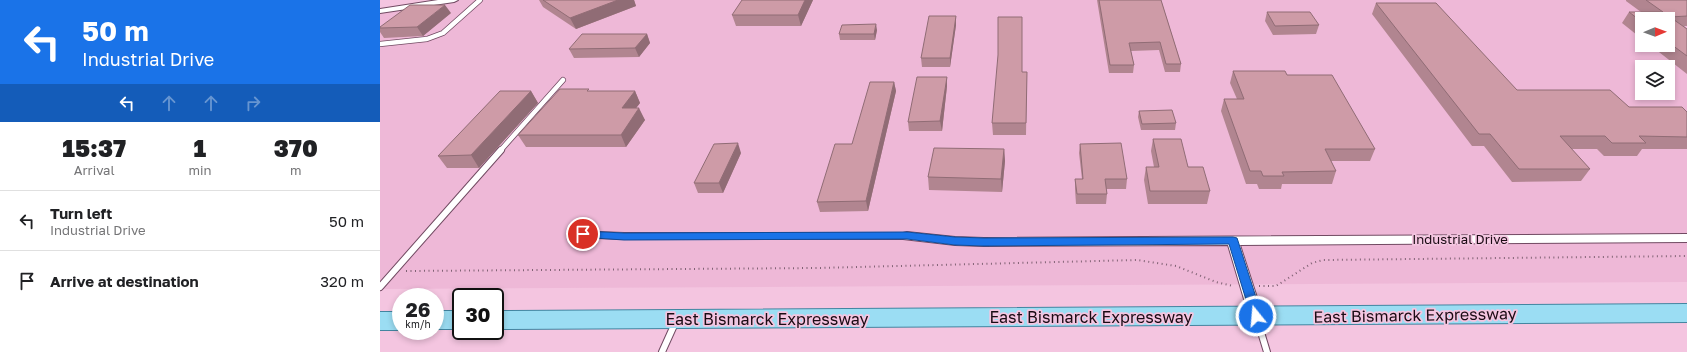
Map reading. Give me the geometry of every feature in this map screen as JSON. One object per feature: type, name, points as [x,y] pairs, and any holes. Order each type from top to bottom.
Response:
[{"type":"main road","name":"East Bismarck Expressway","points":[[504,320],[1687,313]]},
{"type":"main road","points":[[380,321],[392,320]]},
{"type":"street","points":[[380,11],[400,12],[454,0]]},
{"type":"street","name":"Industrial Drive","points":[[907,236],[955,241],[984,242],[1687,238]]},
{"type":"street","points":[[1233,241],[1256,316]]},
{"type":"lane","points":[[380,44],[426,39],[443,33],[480,0]]},
{"type":"lane","points":[[380,287],[563,80]]},
{"type":"lane","name":"Industrial Drive","points":[[570,234],[624,236],[907,236]]},
{"type":"lane","points":[[1256,316],[1267,352]]},
{"type":"lane","points":[[662,352],[677,319]]},
{"type":"path","points":[[394,271],[818,268],[1137,260],[1176,265],[1223,285],[1247,287],[1276,286],[1312,263],[1323,260],[1687,256]]},
{"type":"shaded area","points":[[445,0],[1687,0],[1687,282],[380,289],[380,9]]},
{"type":"building","points":[[543,0],[618,0],[570,18]]},
{"type":"building","points":[[742,0],[805,0],[798,15],[732,15]]},
{"type":"building","points":[[1099,0],[1161,0],[1181,64],[1166,64],[1160,42],[1129,43],[1134,65],[1110,65]]},
{"type":"building","points":[[1646,0],[1687,0],[1687,16],[1675,17],[1675,12],[1663,12]]},
{"type":"building","points":[[1376,3],[1436,3],[1517,90],[1610,90],[1629,107],[1682,107],[1687,112],[1687,137],[1639,136],[1646,143],[1612,143],[1605,136],[1560,136],[1590,169],[1519,169],[1490,134],[1479,134]]},
{"type":"building","points":[[410,5],[445,5],[417,27],[380,28],[380,27]]},
{"type":"building","points":[[1267,12],[1310,12],[1319,25],[1275,26]]},
{"type":"building","points":[[1629,12],[1635,12],[1635,17]]},
{"type":"building","points":[[929,16],[956,16],[950,58],[921,58]]},
{"type":"building","points":[[998,17],[1022,17],[1022,72],[1027,72],[1026,123],[992,123],[998,55]]},
{"type":"building","points":[[1675,21],[1687,29],[1687,56],[1675,47]]},
{"type":"building","points":[[876,24],[874,34],[839,34],[842,25]]},
{"type":"building","points":[[582,34],[647,34],[635,48],[569,49]]},
{"type":"building","points":[[1233,71],[1285,71],[1287,75],[1332,75],[1375,149],[1325,149],[1336,171],[1282,172],[1284,176],[1263,176],[1261,171],[1250,171],[1224,99],[1244,99]]},
{"type":"building","points":[[917,77],[947,77],[940,121],[908,122]]},
{"type":"building","points":[[870,82],[894,82],[866,201],[817,202],[835,144],[852,144]]},
{"type":"building","points":[[560,89],[589,89],[587,91],[635,91],[622,108],[639,108],[621,135],[518,135]]},
{"type":"building","points":[[500,91],[531,91],[471,155],[438,156]]},
{"type":"building","points":[[1172,110],[1176,123],[1142,124],[1139,111]]},
{"type":"building","points":[[1153,139],[1181,139],[1188,167],[1203,167],[1210,191],[1150,191],[1146,167],[1159,167]]},
{"type":"building","points":[[738,143],[719,183],[694,183],[714,144]]},
{"type":"building","points":[[1121,143],[1127,179],[1105,179],[1107,194],[1077,194],[1075,179],[1083,179],[1080,144]]},
{"type":"building","points":[[934,148],[1004,149],[1001,179],[928,177]]},
{"type":"route","points":[[583,234],[624,236],[907,236],[955,241],[984,242],[1233,241],[1256,316]]}]
